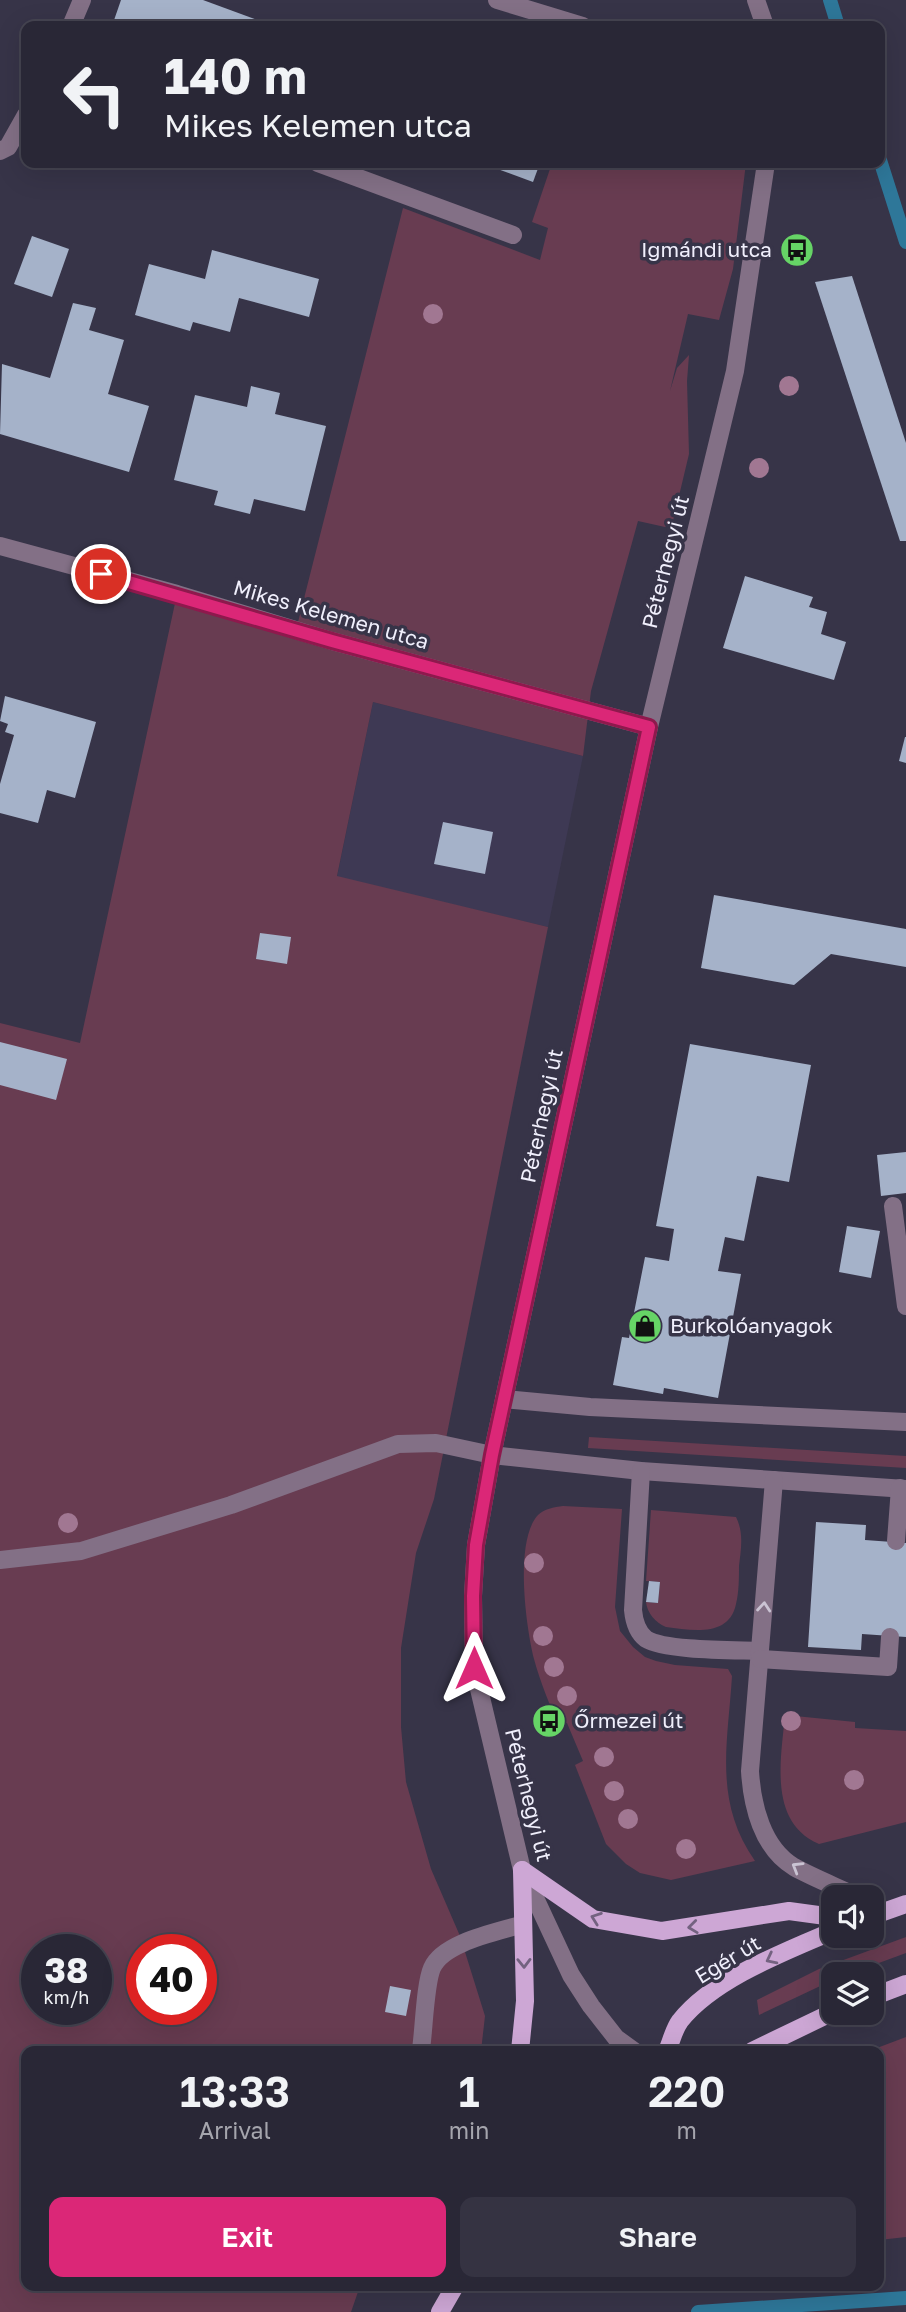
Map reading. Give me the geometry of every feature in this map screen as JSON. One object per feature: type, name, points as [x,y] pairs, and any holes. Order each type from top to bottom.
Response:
[{"type":"main road","points":[[522,1870],[593,1919],[663,1931],[789,1911],[821,1915]]},
{"type":"main road","points":[[520,2046],[525,2001],[522,1870]]},
{"type":"main road","points":[[884,1908],[906,1904]]},
{"type":"main road","name":"Egér út","points":[[669,2046],[679,2022],[714,1989],[821,1936]]},
{"type":"main road","points":[[884,1992],[906,1984]]},
{"type":"main road","points":[[762,2046],[821,2018]]},
{"type":"main road","points":[[440,2312],[452,2291]]},
{"type":"street","points":[[73,21],[82,0]]},
{"type":"street","points":[[497,0],[566,21]]},
{"type":"street","points":[[756,0],[763,21]]},
{"type":"street","points":[[0,151],[8,146],[21,124]]},
{"type":"street","points":[[332,168],[513,235]]},
{"type":"street","name":"Péterhegyi út","points":[[627,2046],[617,2038],[591,2006],[578,1985],[522,1870],[474,1668],[473,1596],[476,1545],[492,1455],[649,727],[735,371],[765,168]]},
{"type":"street","name":"Mikes Kelemen utca","points":[[0,546],[177,594],[332,641],[649,727]]},
{"type":"street","points":[[893,1206],[906,1306]]},
{"type":"street","points":[[504,1399],[590,1407],[906,1422]]},
{"type":"street","points":[[0,1560],[81,1551],[231,1505],[398,1444],[436,1443],[492,1455],[641,1471],[903,1488],[896,1541]]},
{"type":"street","points":[[641,1471],[633,1610],[638,1630],[646,1638],[669,1646],[897,1668],[890,1637]]},
{"type":"street","points":[[774,1480],[750,1771],[753,1805],[774,1847],[791,1866],[832,1885]]},
{"type":"street","points":[[422,2046],[432,1968],[440,1955],[453,1947],[523,1924]]},
{"type":"shaded area","points":[[550,168],[745,168],[733,269],[719,320],[688,314],[670,391],[677,368],[689,355],[689,454],[673,521],[665,527],[638,521],[591,691],[583,756],[373,702],[337,876],[548,927],[434,1499],[416,1553],[401,1648],[401,1727],[406,1782],[431,1869],[460,1936],[485,2016],[482,2046],[21,2046],[21,2291],[358,2291],[351,2312],[0,2312],[0,1023],[80,1043],[177,594],[296,630],[403,208],[540,260],[548,228],[532,222]]},
{"type":"shaded area","points":[[373,702],[583,756],[548,927],[337,877]]},
{"type":"shaded area","points":[[589,1437],[906,1456],[906,1468],[588,1448]]},
{"type":"shaded area","points":[[563,1506],[622,1509],[615,1607],[620,1631],[633,1647],[645,1657],[656,1661],[728,1669],[732,1676],[726,1748],[728,1794],[742,1839],[755,1861],[671,1880],[640,1873],[626,1864],[606,1844],[575,1765],[583,1761],[567,1723],[558,1726],[536,1668],[525,1606],[524,1564],[531,1527],[540,1513]]},
{"type":"shaded area","points":[[651,1510],[736,1517],[741,1541],[738,1590],[732,1615],[726,1622],[717,1627],[697,1630],[666,1627],[650,1614],[646,1602],[658,1603],[660,1582],[646,1581]]},
{"type":"shaded area","points":[[785,1715],[855,1722],[855,1728],[906,1731],[906,1822],[819,1844],[803,1834],[792,1821],[781,1788]]},
{"type":"shaded area","points":[[906,1937],[906,1953],[882,1962],[838,1962],[876,1948],[884,1948],[884,1945]]},
{"type":"shaded area","points":[[821,1968],[821,1986],[759,2015],[757,2000]]},
{"type":"shaded area","points":[[906,2037],[906,2237],[884,2239],[884,2046]]},
{"type":"building","points":[[121,0],[203,0],[260,21],[114,21]]},
{"type":"building","points":[[495,168],[538,168],[533,182]]},
{"type":"building","points":[[32,236],[69,249],[52,297],[14,284]]},
{"type":"building","points":[[212,250],[319,279],[309,317],[239,298],[230,332],[193,322],[190,331],[135,315],[149,264],[205,279]]},
{"type":"building","points":[[852,276],[906,443],[906,541],[900,541],[815,282]]},
{"type":"building","points":[[73,303],[96,308],[89,330],[124,340],[108,394],[149,406],[129,472],[0,434],[2,364],[50,378]]},
{"type":"building","points":[[251,386],[280,393],[275,414],[326,426],[305,511],[254,499],[250,514],[214,505],[218,491],[174,480],[195,395],[247,407]]},
{"type":"building","points":[[745,576],[813,597],[809,607],[827,612],[821,634],[846,642],[834,680],[723,648]]},
{"type":"building","points":[[5,696],[96,722],[75,798],[47,790],[38,823],[0,813],[0,784],[14,735],[5,732],[8,724],[0,721]]},
{"type":"building","points":[[906,737],[906,763],[899,761]]},
{"type":"building","points":[[443,822],[493,832],[485,874],[434,864]]},
{"type":"building","points":[[714,895],[906,929],[906,967],[831,954],[794,985],[701,968]]},
{"type":"building","points":[[260,933],[291,937],[287,964],[256,959]]},
{"type":"building","points":[[0,1042],[67,1059],[56,1100],[0,1085]]},
{"type":"building","points":[[690,1044],[811,1065],[789,1182],[757,1176],[744,1241],[725,1237],[718,1271],[741,1274],[718,1398],[664,1388],[663,1394],[613,1385],[622,1337],[629,1338],[645,1257],[669,1261],[674,1229],[656,1226]]},
{"type":"building","points":[[906,1152],[906,1193],[881,1196],[877,1155]]},
{"type":"building","points":[[847,1226],[880,1231],[871,1278],[839,1272]]},
{"type":"building","points":[[816,1522],[866,1525],[865,1540],[906,1543],[906,1637],[862,1634],[861,1650],[808,1647]]},
{"type":"building","points":[[649,1581],[660,1582],[658,1603],[646,1602]]},
{"type":"building","points":[[390,1986],[411,1990],[406,2016],[385,2012]]},
{"type":"waterway","points":[[830,0],[836,21]]},
{"type":"waterway","points":[[883,168],[906,242]]},
{"type":"waterway","points":[[698,2312],[906,2298]]},
{"type":"place","name":"Igmándi utca","points":[[797,250]]},
{"type":"place","name":"Burkolóanyagok","points":[[645,1326]]},
{"type":"place","name":"Őrmezei út","points":[[549,1721]]},
{"type":"route","points":[[101,574],[177,594],[295,631],[649,727],[492,1455],[476,1545],[473,1596],[474,1668]]}]
